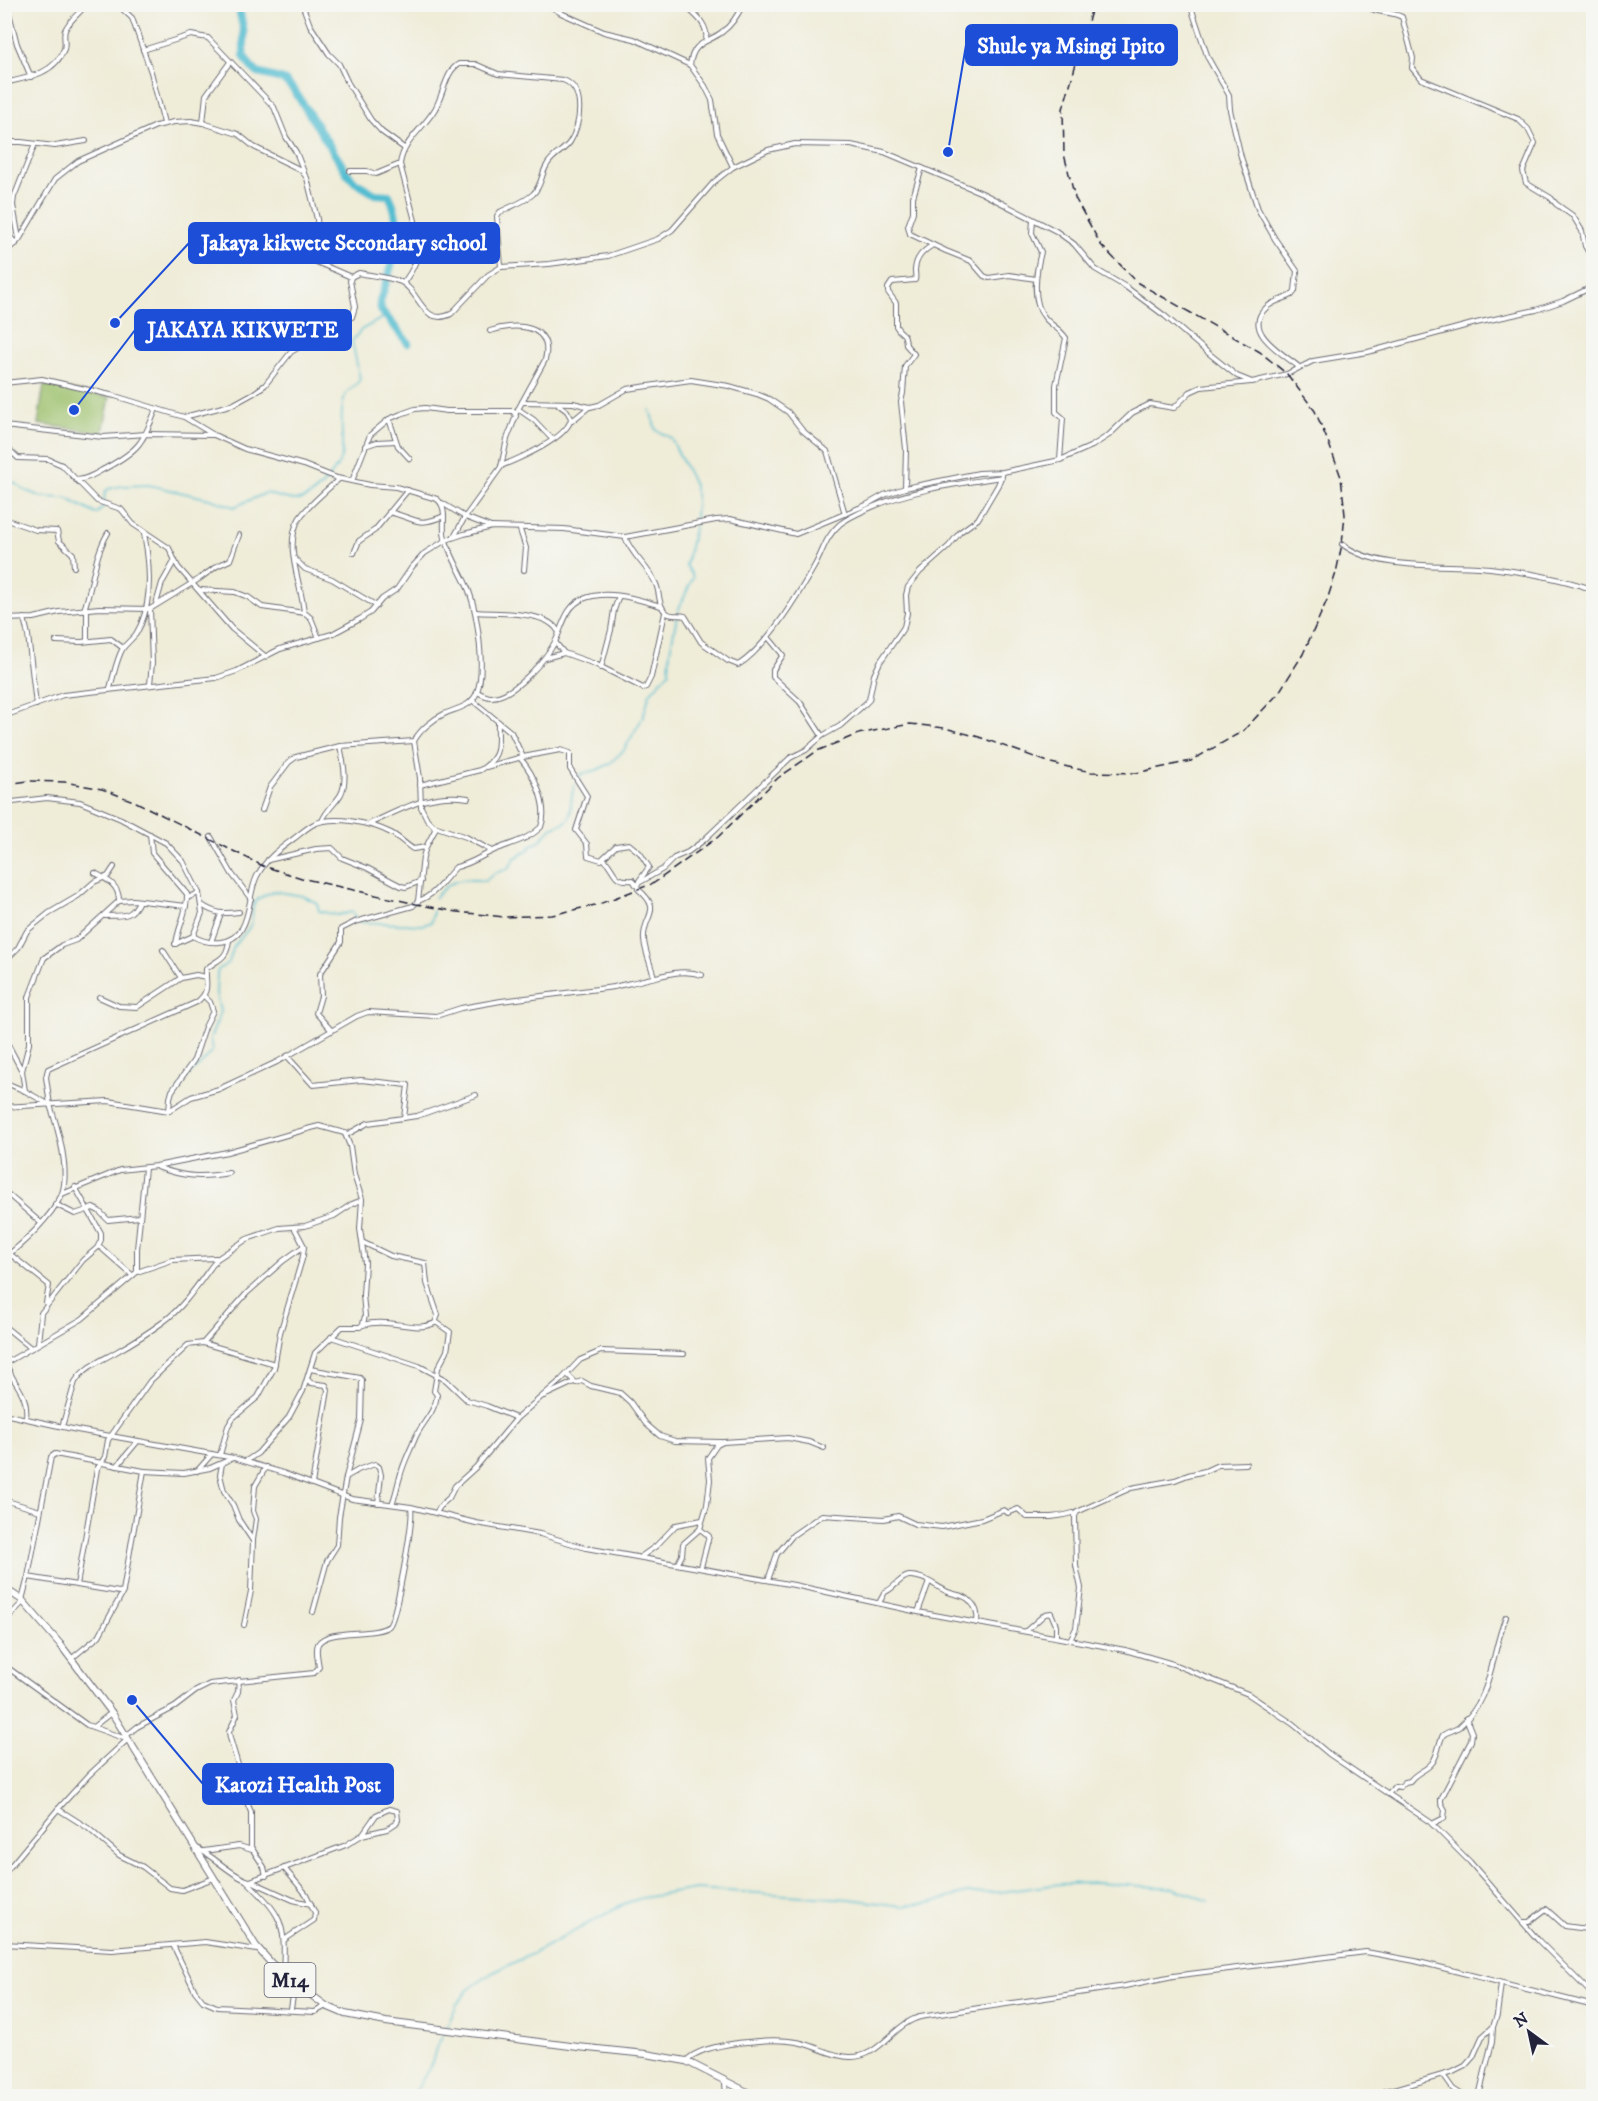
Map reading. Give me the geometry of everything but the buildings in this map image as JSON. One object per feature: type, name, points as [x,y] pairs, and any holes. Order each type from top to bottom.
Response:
[{"type":"main road","name":"M14","points":[[4,1588],[22,1602],[72,1659],[112,1713],[200,1849],[214,1878],[262,1953],[283,1974],[326,2006],[345,2014],[386,2022],[686,2061],[755,2097]]},
{"type":"street","points":[[4,83],[31,77],[53,66],[64,49],[65,31],[68,25],[87,4]]},
{"type":"street","points":[[117,4],[132,18],[152,75],[164,123]]},
{"type":"street","points":[[302,4],[310,25],[329,54],[339,64],[371,120],[382,132],[404,148]]},
{"type":"street","points":[[547,4],[604,32],[634,39],[690,65],[712,100],[717,134],[733,167]]},
{"type":"street","points":[[683,4],[698,17],[705,28],[706,41]]},
{"type":"street","points":[[690,65],[693,52],[730,25],[743,4]]},
{"type":"street","points":[[1190,4],[1208,58],[1229,95],[1230,110],[1241,157],[1258,209],[1297,271],[1295,291],[1292,295],[1265,308],[1260,318],[1259,331],[1264,339],[1299,367]]},
{"type":"street","points":[[1364,4],[1373,12],[1395,13],[1402,17],[1413,58],[1412,68],[1421,79],[1518,119],[1528,129],[1535,143],[1523,171],[1526,183],[1551,198],[1573,216],[1582,231],[1585,246],[1593,262]]},
{"type":"street","points":[[4,5],[8,9],[17,44],[31,77]]},
{"type":"street","points":[[143,50],[177,38],[200,35],[215,43],[230,62],[274,107],[304,173],[314,203],[318,231],[310,248],[310,256],[314,261],[351,277],[359,273],[403,283],[432,316],[446,317],[451,314],[488,275],[501,267],[549,264],[608,256],[658,238],[672,230],[714,182],[733,167],[768,150],[795,144],[851,145],[884,152],[982,193],[1056,231],[1074,243],[1095,269],[1126,287],[1165,316],[1237,376],[1252,382]]},
{"type":"street","points":[[203,123],[206,95],[230,62]]},
{"type":"street","points":[[403,283],[414,266],[420,240],[400,164],[404,148],[436,107],[451,72],[457,64],[475,64],[498,74],[570,82],[579,102],[579,116],[570,142],[563,151],[548,161],[536,192],[531,197],[500,212],[497,216],[501,267]]},
{"type":"street","points":[[4,254],[16,243],[60,174],[78,160],[164,123],[184,121],[203,123],[238,135],[254,147],[304,173]]},
{"type":"street","points":[[4,142],[55,146],[86,141]]},
{"type":"street","points":[[16,243],[13,205],[35,144]]},
{"type":"street","points":[[350,171],[367,171],[376,174],[400,164]]},
{"type":"street","points":[[922,168],[913,197],[909,231],[915,237],[972,261],[984,276],[989,278],[1009,275],[1036,279]]},
{"type":"street","points":[[4,201],[13,205]]},
{"type":"street","points":[[1033,220],[1032,233],[1041,252],[1036,279],[1041,311],[1046,320],[1059,329],[1066,338],[1056,385],[1056,412],[1063,417],[1059,460]]},
{"type":"street","points":[[4,229],[16,243]]},
{"type":"street","points":[[4,246],[16,243]]},
{"type":"street","points":[[905,488],[906,449],[901,402],[905,366],[914,354],[906,345],[907,338],[904,333],[896,326],[896,303],[888,288],[892,282],[915,280],[915,269],[920,254],[933,244]]},
{"type":"street","points":[[184,417],[234,404],[254,393],[265,385],[291,352],[332,326],[352,317],[355,308],[351,277]]},
{"type":"street","points":[[625,537],[634,555],[652,575],[665,613],[685,616],[701,642],[735,664],[740,664],[768,636],[814,568],[826,541],[841,523],[857,513],[917,490],[1002,474],[1059,460],[1092,446],[1109,435],[1132,413],[1143,407],[1150,404],[1174,408],[1190,392],[1201,387],[1252,382],[1287,374],[1313,361],[1368,352],[1476,323],[1536,310],[1563,301],[1593,286]]},
{"type":"street","points":[[454,537],[465,517],[501,467],[517,411],[545,360],[547,351],[546,344],[537,332],[526,327],[500,327],[490,331]]},
{"type":"street","points":[[4,383],[42,379],[115,396],[184,417],[214,435],[245,449],[304,465],[327,475],[431,496],[465,517],[492,527],[564,529],[625,537],[730,519],[796,534],[905,488],[979,473],[1002,474]]},
{"type":"street","points":[[522,402],[590,407],[599,405],[627,389],[692,380],[715,383],[757,394],[788,412],[802,430],[827,451],[845,514]]},
{"type":"street","points":[[558,404],[567,411],[571,422]]},
{"type":"street","points":[[501,467],[567,429],[571,422],[590,407]]},
{"type":"street","points":[[352,481],[370,435],[389,419],[409,410],[425,408],[447,411],[517,411],[534,420],[552,439]]},
{"type":"street","points":[[76,480],[90,477],[126,458],[146,434],[156,409]]},
{"type":"street","points":[[389,419],[400,450],[410,459]]},
{"type":"street","points":[[4,426],[103,438],[146,434],[214,435]]},
{"type":"street","points":[[365,447],[377,442],[396,441]]},
{"type":"street","points":[[4,445],[18,459],[48,459],[62,465],[97,501],[121,509],[133,524],[165,544],[178,567],[236,634],[264,656]]},
{"type":"street","points":[[637,884],[704,840],[784,762],[806,750],[822,736],[840,726],[869,700],[877,668],[903,627],[907,613],[908,587],[960,532],[978,519],[1002,474]]},
{"type":"street","points":[[304,613],[293,548],[299,519],[339,478]]},
{"type":"street","points":[[354,553],[359,542],[375,530],[408,490]]},
{"type":"street","points":[[262,810],[270,788],[289,762],[296,757],[340,746],[414,741],[436,718],[465,706],[477,692],[480,654],[476,612],[470,592],[446,540],[442,503]]},
{"type":"street","points":[[389,512],[421,523],[444,516]]},
{"type":"street","points":[[4,519],[36,530],[57,531],[59,541],[74,554],[74,567]]},
{"type":"street","points":[[4,716],[63,694],[216,678],[237,671],[279,649],[319,638],[344,628],[367,614],[382,599],[397,589],[421,557],[446,540],[492,527]]},
{"type":"street","points":[[520,529],[525,541],[524,570]]},
{"type":"street","points":[[144,532],[150,567],[147,609],[152,663],[150,684]]},
{"type":"street","points":[[87,641],[86,609],[99,549],[108,533]]},
{"type":"street","points":[[4,619],[86,609],[147,609],[230,560],[239,534]]},
{"type":"street","points":[[1342,544],[1348,549],[1394,564],[1492,568],[1554,579],[1593,590]]},
{"type":"street","points":[[294,558],[305,569],[332,579],[377,606]]},
{"type":"street","points":[[156,604],[162,583],[175,560]]},
{"type":"street","points":[[200,590],[235,592],[248,597],[262,607],[304,613],[311,618],[319,638]]},
{"type":"street","points":[[477,692],[490,697],[519,684],[544,658],[555,642],[569,609],[577,602],[592,596],[608,594],[661,606]]},
{"type":"street","points":[[601,668],[619,596]]},
{"type":"street","points":[[110,688],[123,648],[135,634],[147,609]]},
{"type":"street","points":[[476,612],[519,614],[539,618],[553,623],[558,631]]},
{"type":"street","points":[[544,658],[564,653],[584,659],[643,688],[649,685],[665,613]]},
{"type":"street","points":[[24,618],[36,705]]},
{"type":"street","points":[[768,636],[783,655],[773,670],[773,677],[800,702],[822,736]]},
{"type":"street","points":[[56,641],[111,639],[123,648]]},
{"type":"street","points":[[555,642],[564,653]]},
{"type":"street","points":[[332,1031],[316,1012],[321,996],[320,974],[341,942],[341,929],[355,922],[413,906],[443,884],[456,867],[475,862],[492,851],[528,837],[541,826],[542,808],[535,782],[512,734],[472,700]]},
{"type":"street","points":[[486,767],[498,749],[498,723]]},
{"type":"street","points":[[414,741],[423,813],[434,826],[466,837],[492,851]]},
{"type":"street","points":[[321,822],[328,808],[342,793],[344,767],[340,746]]},
{"type":"street","points":[[420,785],[522,758],[560,750],[570,753],[570,769],[587,796],[576,830],[587,844],[588,856],[598,860],[604,859],[616,846],[629,844],[640,852],[649,867],[637,884]]},
{"type":"street","points":[[369,824],[420,801],[446,797],[468,798]]},
{"type":"street","points":[[4,803],[47,798],[80,802],[122,819],[150,834],[166,843],[177,853],[187,868],[199,893],[201,904],[200,922],[193,936],[175,944],[187,898],[184,889],[152,853],[150,834]]},
{"type":"street","points":[[193,936],[211,942],[229,940],[241,929],[255,881],[267,860],[308,828],[321,822],[330,820],[369,824],[391,833],[413,849],[426,847]]},
{"type":"street","points":[[418,901],[426,847],[435,834],[434,826]]},
{"type":"street","points":[[211,837],[232,874],[251,899]]},
{"type":"street","points":[[267,860],[316,849],[332,848],[342,858],[367,868],[400,886],[406,887],[421,881]]},
{"type":"street","points":[[604,859],[617,879],[624,881],[631,879],[650,901],[650,918],[644,934],[654,977]]},
{"type":"street","points":[[4,962],[18,948],[27,931],[49,913],[78,896],[94,882],[104,878],[114,867]]},
{"type":"street","points":[[95,873],[118,890],[119,901]]},
{"type":"street","points":[[187,898],[199,893]]},
{"type":"street","points":[[22,1071],[29,1044],[29,997],[44,958],[62,945],[76,940],[119,901],[186,906]]},
{"type":"street","points":[[105,916],[128,915],[134,911],[139,901]]},
{"type":"street","points":[[201,904],[221,914],[239,912]]},
{"type":"street","points":[[211,942],[221,914]]},
{"type":"street","points":[[62,1194],[61,1137],[50,1105],[46,1072],[50,1067],[197,1002],[204,996],[207,986],[206,969],[224,956],[229,940]]},
{"type":"street","points":[[164,950],[181,978]]},
{"type":"street","points":[[4,1107],[108,1101],[169,1112],[190,1097],[230,1085],[368,1012],[436,1016],[461,1008],[598,990],[654,977],[687,972],[702,975]]},
{"type":"street","points":[[99,997],[119,1006],[137,1007],[181,978],[196,975],[206,977]]},
{"type":"street","points":[[169,1112],[172,1091],[191,1066],[213,1011],[210,1002],[204,996]]},
{"type":"street","points":[[4,1037],[22,1071],[25,1091]]},
{"type":"street","points":[[287,1056],[314,1085],[361,1080],[408,1085],[404,1118]]},
{"type":"street","points":[[4,1082],[50,1105]]},
{"type":"street","points":[[4,1258],[41,1223],[62,1194],[120,1170],[145,1168],[227,1152],[319,1126],[345,1134],[368,1123],[417,1116],[476,1095]]},
{"type":"street","points":[[345,1134],[350,1146],[354,1175],[362,1200],[360,1229],[365,1273],[363,1295],[365,1316],[362,1325]]},
{"type":"street","points":[[156,1166],[184,1176],[202,1177],[229,1173]]},
{"type":"street","points":[[137,1272],[145,1168]]},
{"type":"street","points":[[38,1344],[40,1317],[45,1307],[87,1256],[99,1246],[101,1233],[75,1187]]},
{"type":"street","points":[[4,1191],[41,1223]]},
{"type":"street","points":[[62,1427],[75,1382],[79,1376],[94,1364],[117,1352],[169,1317],[181,1306],[217,1258],[247,1239],[279,1228],[305,1226],[327,1219],[362,1200]]},
{"type":"street","points":[[55,1204],[71,1213],[96,1209],[108,1220],[140,1217]]},
{"type":"street","points":[[220,1455],[230,1422],[258,1397],[275,1364],[278,1340],[298,1277],[304,1246],[294,1227]]},
{"type":"street","points":[[246,1461],[258,1453],[289,1417],[303,1392],[315,1353],[342,1327],[358,1327],[377,1321],[417,1326],[432,1325],[436,1322],[438,1316],[427,1283],[425,1263],[391,1256],[362,1242]]},
{"type":"street","points":[[99,1246],[132,1275]]},
{"type":"street","points":[[203,1343],[248,1293],[283,1261],[304,1246]]},
{"type":"street","points":[[10,1254],[49,1285],[45,1307]]},
{"type":"street","points":[[26,1418],[26,1403],[23,1394],[5,1363],[82,1319],[137,1272],[172,1260],[217,1258]]},
{"type":"street","points":[[392,1504],[415,1439],[422,1424],[435,1409],[438,1368],[448,1348],[450,1331],[441,1328],[436,1322]]},
{"type":"street","points":[[4,1326],[31,1348]]},
{"type":"street","points":[[330,1337],[401,1359],[446,1380],[467,1400],[517,1418]]},
{"type":"street","points":[[77,1585],[97,1469],[104,1460],[111,1435],[150,1381],[188,1345],[203,1343],[275,1364]]},
{"type":"street","points":[[436,1513],[449,1498],[455,1486],[476,1467],[517,1418],[580,1360],[601,1351],[684,1354]]},
{"type":"street","points":[[310,1368],[341,1376],[349,1375],[362,1380],[361,1420],[346,1477],[339,1520],[338,1545],[327,1561],[313,1612]]},
{"type":"street","points":[[567,1374],[574,1382]]},
{"type":"street","points":[[307,1378],[311,1383],[326,1385],[328,1390],[312,1484]]},
{"type":"street","points":[[540,1397],[574,1382],[582,1381],[591,1386],[620,1393],[650,1428],[672,1441],[722,1442],[788,1438],[824,1448]]},
{"type":"street","points":[[4,1414],[62,1427],[234,1458],[266,1467],[343,1497],[411,1507],[476,1523],[540,1534],[586,1548],[701,1567],[918,1612],[1125,1650],[1155,1658],[1242,1691],[1293,1724],[1329,1754],[1432,1824],[1593,1996]]},
{"type":"street","points":[[117,1466],[139,1441]]},
{"type":"street","points":[[678,1563],[682,1555],[683,1544],[700,1529],[708,1498],[710,1480],[708,1458],[722,1442]]},
{"type":"street","points":[[196,1471],[212,1454]]},
{"type":"street","points":[[4,1622],[22,1602],[50,1458],[53,1455],[144,1471],[179,1473],[222,1464],[234,1458]]},
{"type":"street","points":[[222,1464],[220,1475],[224,1491],[239,1520],[253,1540]]},
{"type":"street","points":[[346,1477],[366,1466],[375,1464],[379,1467],[381,1475],[378,1503]]},
{"type":"street","points":[[1070,1640],[1076,1628],[1081,1588],[1076,1566],[1075,1516],[1077,1512],[1131,1488],[1175,1480],[1218,1465],[1246,1464]]},
{"type":"street","points":[[244,1625],[251,1591],[256,1519],[253,1510],[255,1486],[266,1467]]},
{"type":"street","points":[[72,1659],[99,1636],[123,1591],[144,1471]]},
{"type":"street","points":[[4,1500],[40,1511]]},
{"type":"street","points":[[4,1874],[58,1809],[137,1727],[175,1707],[203,1687],[239,1680],[314,1672],[319,1667],[318,1645],[327,1637],[370,1631],[390,1625],[395,1611],[410,1532],[411,1507]]},
{"type":"street","points":[[768,1580],[777,1554],[793,1535],[822,1515],[869,1518],[898,1516],[915,1524],[942,1527],[982,1519],[1004,1510],[1008,1513],[1018,1509],[1026,1517],[1045,1518],[1073,1513]]},
{"type":"street","points":[[641,1557],[656,1546],[676,1525],[702,1519]]},
{"type":"street","points":[[700,1529],[709,1536],[701,1567]]},
{"type":"street","points":[[879,1603],[882,1594],[891,1590],[907,1576],[929,1581],[946,1591],[969,1599],[978,1612],[977,1623]]},
{"type":"street","points":[[28,1577],[123,1591]]},
{"type":"street","points":[[918,1612],[929,1581]]},
{"type":"street","points":[[1026,1631],[1045,1614],[1051,1613],[1056,1625],[1056,1637]]},
{"type":"street","points":[[1388,1794],[1395,1786],[1400,1787],[1410,1781],[1431,1764],[1443,1735],[1459,1726],[1466,1718],[1489,1682],[1506,1617]]},
{"type":"street","points":[[4,1665],[81,1721],[127,1738]]},
{"type":"street","points":[[239,1680],[238,1692],[234,1700],[237,1715],[230,1729],[230,1736],[243,1779],[246,1800],[252,1812],[252,1850],[264,1867],[266,1876]]},
{"type":"street","points":[[93,1727],[112,1713]]},
{"type":"street","points":[[1432,1824],[1444,1818],[1445,1810],[1441,1799],[1472,1741],[1473,1735],[1466,1718]]},
{"type":"street","points":[[58,1809],[88,1828],[119,1855],[143,1868],[170,1888],[182,1890],[214,1878]]},
{"type":"street","points":[[248,1881],[321,1856],[362,1835],[392,1827],[398,1820],[397,1811],[389,1809],[376,1815],[362,1835]]},
{"type":"street","points":[[200,1849],[238,1846],[252,1850]]},
{"type":"street","points":[[200,1849],[248,1881],[293,1900],[312,1904]]},
{"type":"street","points":[[284,1868],[312,1904],[315,1913],[314,1920],[284,1940]]},
{"type":"street","points":[[248,1881],[281,1921],[284,1940],[283,1974]]},
{"type":"street","points":[[1523,1922],[1529,1922],[1546,1909],[1564,1926],[1593,1930]]},
{"type":"street","points":[[4,1944],[112,1950],[205,1942],[244,1947],[262,1953]]},
{"type":"street","points":[[173,1945],[199,1998],[209,2004],[228,2008],[317,2012],[326,2006]]},
{"type":"street","points":[[686,2061],[694,2054],[711,2048],[748,2042],[777,2041],[799,2042],[842,2056],[858,2056],[868,2054],[907,2022],[920,2017],[1125,1986],[1173,1976],[1366,1952],[1593,2006]]},
{"type":"street","points":[[291,2010],[295,1983]]},
{"type":"street","points":[[1479,2097],[1497,2015],[1501,1983]]},
{"type":"street","points":[[1378,2097],[1384,2091],[1466,2066],[1473,2058],[1482,2037],[1493,2027]]},
{"type":"street","points":[[1442,2075],[1464,2097]]},
{"type":"street","points":[[724,2081],[726,2097]]},
{"type":"green space","points":[[44,385],[110,397],[103,433],[38,424]]},
{"type":"waterway","points":[[238,4],[244,32],[244,56],[251,67],[258,73],[284,80],[294,90],[355,182],[375,194],[389,195],[397,222],[397,235],[380,302],[381,310],[408,343]]},
{"type":"waterway","points":[[4,480],[42,497],[66,498],[96,514],[103,508],[105,492],[108,489],[122,486],[149,485],[234,507],[266,493],[289,499],[304,499],[326,482],[341,458],[343,402],[346,394],[360,379],[352,341],[361,330],[386,316]]},
{"type":"waterway","points":[[650,410],[656,430],[671,438],[694,485],[695,520]]},
{"type":"waterway","points":[[578,778],[581,774],[609,764],[624,750],[643,717],[650,693],[669,672],[670,651],[678,611],[693,577],[686,565],[695,524]]},
{"type":"waterway","points":[[435,898],[451,883],[463,880],[485,881],[495,873],[508,869],[515,858],[539,842],[551,828],[566,822],[570,816],[575,784]]},
{"type":"waterway","points":[[172,1100],[188,1076],[212,1050],[210,1039],[220,1011],[216,994],[218,970],[229,962],[234,946],[249,928],[253,906],[258,899],[273,891],[303,896],[317,903],[319,911],[337,915],[353,912],[355,921]]},
{"type":"waterway","points":[[359,922],[423,925],[431,922],[433,911]]},
{"type":"waterway","points":[[447,2027],[457,2004],[469,1989],[492,1973],[626,1903],[696,1889],[850,1899],[902,1906],[930,1903],[967,1893],[1096,1883],[1173,1888],[1209,1901]]},
{"type":"waterway","points":[[413,2096],[432,2063],[436,2048],[445,2031]]},
{"type":"railway","points":[[4,784],[29,781],[65,782],[102,789],[136,802],[263,866],[305,879],[457,912],[505,917],[552,915],[599,904],[654,883],[718,837],[778,778],[817,751],[858,734],[910,724],[945,728],[979,737],[1051,763],[1091,772],[1136,773],[1191,761],[1243,731],[1278,694],[1303,654],[1327,600],[1342,544],[1345,515],[1341,477],[1315,411],[1287,374],[1260,352],[1138,283],[1101,245],[1075,198],[1064,154],[1063,109],[1093,4]]},
{"type":"place","name":"Shule ya Msingi Ipito","points":[[948,152]]},
{"type":"place","name":"Jakaya kikwete Secondary school","points":[[115,323]]},
{"type":"place","name":"JAKAYA KIKWETE","points":[[74,410]]},
{"type":"place","name":"Katozi Health Post","points":[[132,1700]]}]
